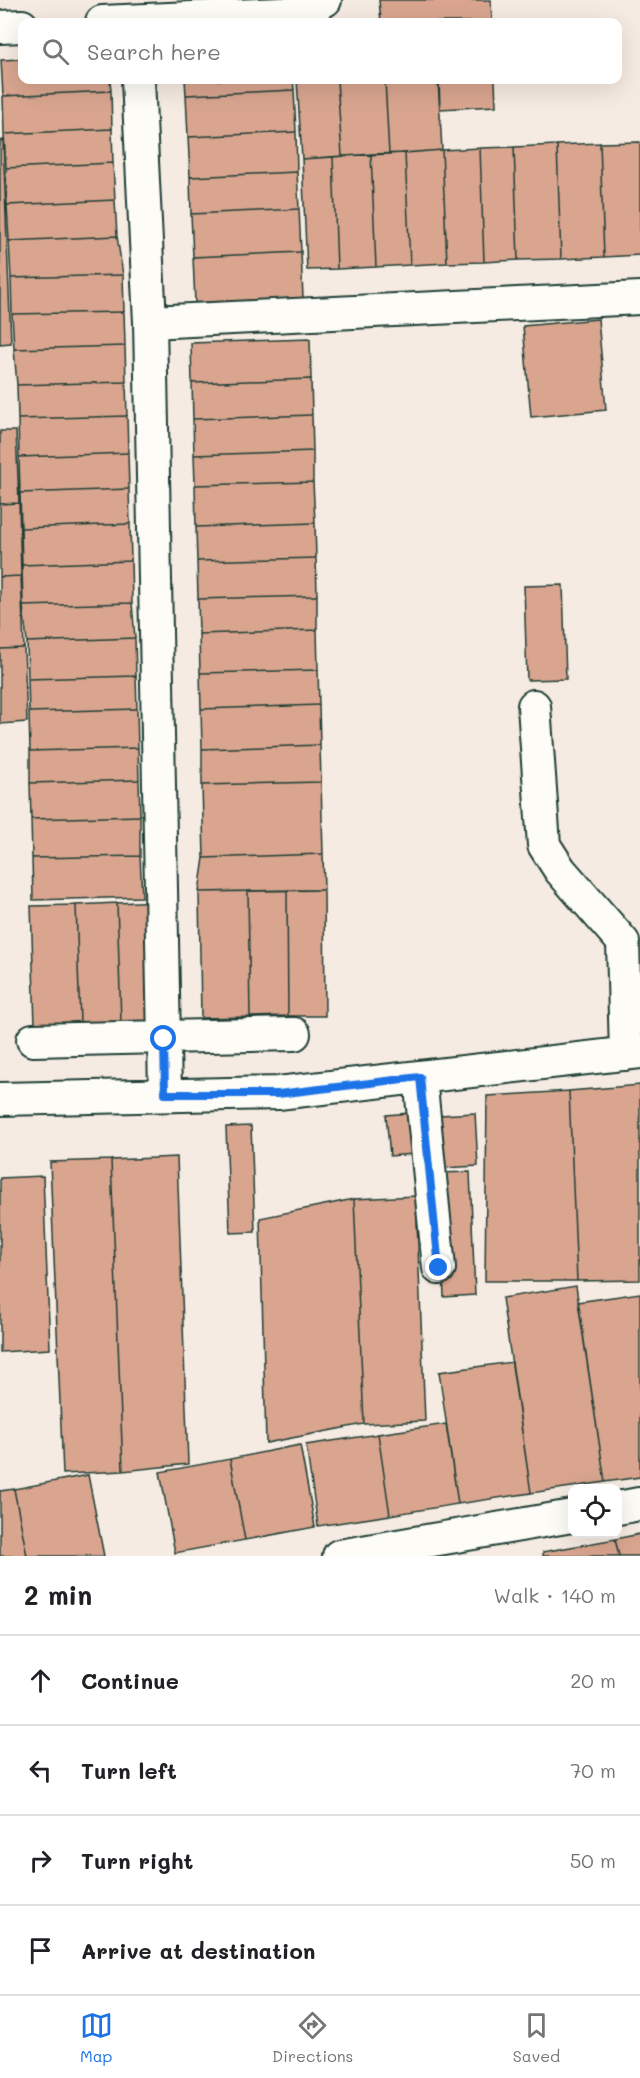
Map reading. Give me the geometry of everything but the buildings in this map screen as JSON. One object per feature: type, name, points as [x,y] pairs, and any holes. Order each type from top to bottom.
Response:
[{"type":"lane","points":[[133,18],[303,14],[325,0]]},
{"type":"lane","points":[[0,27],[18,26]]},
{"type":"lane","points":[[138,84],[150,322],[165,1094]]},
{"type":"lane","points":[[150,322],[640,298]]},
{"type":"lane","points":[[0,1099],[165,1094],[278,1094],[633,1053],[623,942],[560,870],[544,845],[534,706]]},
{"type":"lane","points":[[33,1040],[164,1039],[294,1034]]},
{"type":"lane","points":[[420,1077],[439,1268]]},
{"type":"lane","points":[[339,1556],[568,1517]]},
{"type":"route","points":[[164,1039],[165,1094],[278,1094],[420,1077],[439,1268]]}]
